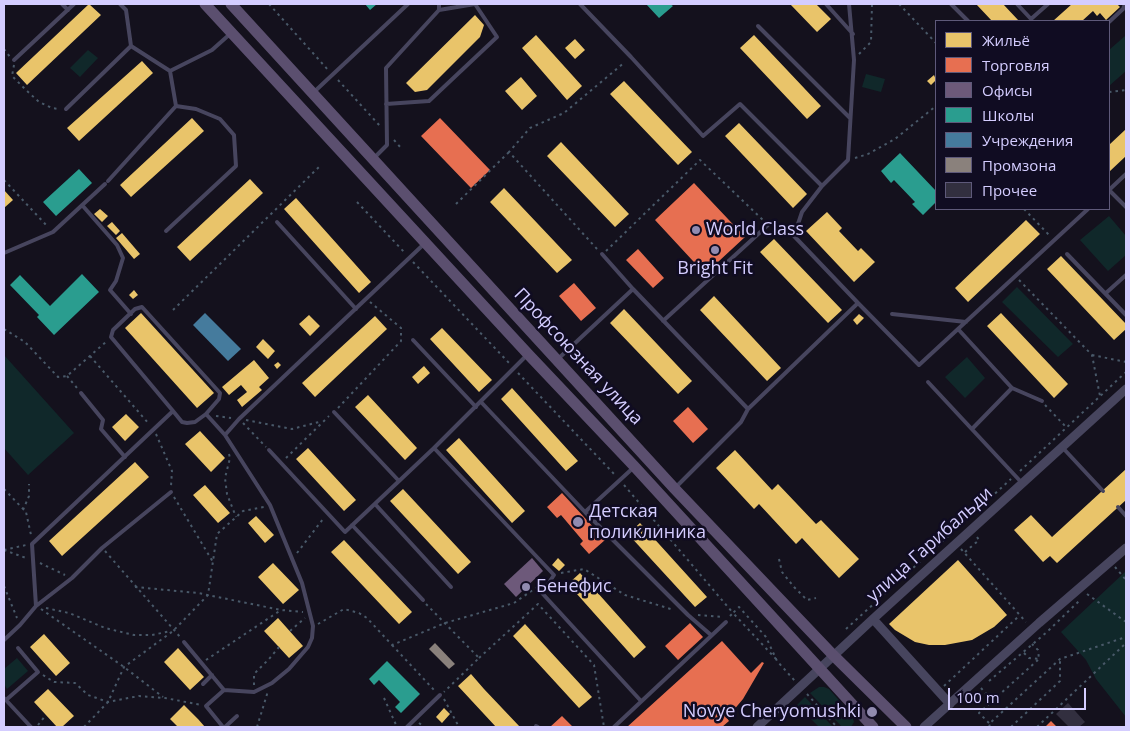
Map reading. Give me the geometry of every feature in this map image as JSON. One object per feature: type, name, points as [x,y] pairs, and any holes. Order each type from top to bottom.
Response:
[{"type":"main road","name":"Профсоюзная улица","points":[[205,4],[634,466],[873,727]]},
{"type":"main road","name":"Профсоюзная улица","points":[[235,5],[312,93],[674,488],[833,655],[906,727]]},
{"type":"street","name":"улица Гарибальди","points":[[757,727],[833,655],[1126,389]]},
{"type":"street","points":[[924,727],[1126,548]]},
{"type":"street","points":[[873,619],[950,704]]},
{"type":"lane","points":[[62,4],[68,10]]},
{"type":"lane","points":[[14,60],[74,4]]},
{"type":"lane","points":[[120,4],[126,10],[131,46],[170,71],[176,106]]},
{"type":"lane","points":[[312,93],[408,4]]},
{"type":"lane","points":[[373,159],[387,145],[386,68],[439,10],[440,4]]},
{"type":"lane","points":[[386,104],[429,101],[496,37],[475,4],[439,10]]},
{"type":"lane","points":[[580,4],[704,136],[740,104],[822,186]]},
{"type":"lane","points":[[826,4],[853,34]]},
{"type":"lane","points":[[850,4],[854,60],[848,160],[822,186],[802,212],[794,236],[919,365],[1087,210]]},
{"type":"lane","points":[[951,4],[967,20]]},
{"type":"lane","points":[[1016,4],[1031,19],[1048,4]]},
{"type":"lane","points":[[1110,21],[1123,9],[1125,4]]},
{"type":"lane","points":[[758,26],[850,118]]},
{"type":"lane","points":[[170,71],[212,50],[232,32]]},
{"type":"lane","points":[[66,109],[131,46]]},
{"type":"lane","points":[[4,253],[53,232],[107,182],[176,106]]},
{"type":"lane","points":[[166,231],[236,166],[234,135],[220,119],[196,109],[176,106]]},
{"type":"lane","points":[[1110,189],[1126,174]]},
{"type":"lane","points":[[1110,191],[1126,207]]},
{"type":"lane","points":[[82,205],[117,245],[123,258],[116,281],[110,290],[130,314]]},
{"type":"lane","points":[[277,222],[356,309]]},
{"type":"lane","points":[[663,321],[768,225]]},
{"type":"lane","points":[[225,435],[239,419],[425,243]]},
{"type":"lane","points":[[602,254],[663,321],[748,409]]},
{"type":"lane","points":[[1067,254],[1126,314]]},
{"type":"lane","points":[[1106,293],[1126,275]]},
{"type":"lane","points":[[557,360],[633,289]]},
{"type":"lane","points":[[674,488],[741,422],[748,409],[858,304]]},
{"type":"lane","points":[[142,307],[220,393],[219,399],[206,414],[195,422],[187,424],[182,422],[111,337],[113,330],[130,314],[135,309],[142,307]]},
{"type":"lane","points":[[892,314],[966,322]]},
{"type":"lane","points":[[958,330],[1012,388],[1042,401]]},
{"type":"lane","points":[[413,340],[476,407]]},
{"type":"lane","points":[[269,450],[345,532],[434,448],[528,354]]},
{"type":"lane","points":[[928,382],[1022,483]]},
{"type":"lane","points":[[972,429],[1012,388]]},
{"type":"lane","points":[[81,393],[104,420],[101,429],[125,457]]},
{"type":"lane","points":[[481,402],[585,512],[688,615],[712,635]]},
{"type":"lane","points":[[36,606],[32,544],[173,411]]},
{"type":"lane","points":[[334,412],[399,481]]},
{"type":"lane","points":[[206,414],[225,435],[270,505],[302,583],[313,626],[312,638],[308,647],[289,669],[272,683],[254,692],[224,690],[206,706],[224,727],[237,716]]},
{"type":"lane","points":[[1062,447],[1102,491]]},
{"type":"lane","points":[[434,448],[554,574],[542,593],[641,701]]},
{"type":"lane","points":[[585,512],[634,466]]},
{"type":"lane","points":[[4,640],[36,606],[72,578],[102,548],[171,492]]},
{"type":"lane","points":[[375,504],[451,587]]},
{"type":"lane","points":[[1118,507],[1126,516]]},
{"type":"lane","points":[[352,525],[423,600]]},
{"type":"lane","points":[[614,727],[726,622]]},
{"type":"lane","points":[[184,642],[224,690]]},
{"type":"lane","points":[[18,648],[38,672],[5,699],[32,727]]},
{"type":"lane","points":[[203,684],[212,675]]},
{"type":"lane","points":[[407,727],[440,695]]},
{"type":"path","points":[[854,60],[871,42],[872,4]]},
{"type":"path","points":[[899,4],[935,42]]},
{"type":"path","points":[[4,49],[14,60],[12,76],[39,102],[52,108],[66,109]]},
{"type":"path","points":[[456,204],[509,152],[530,128],[564,113],[631,57]]},
{"type":"path","points":[[1110,92],[1126,90]]},
{"type":"path","points":[[848,160],[868,154],[894,139],[935,107]]},
{"type":"path","points":[[509,152],[602,254],[700,160],[768,225],[794,236]]},
{"type":"path","points":[[173,310],[321,165]]},
{"type":"path","points":[[4,180],[53,232]]},
{"type":"path","points":[[357,202],[620,480],[733,613],[794,679]]},
{"type":"path","points":[[1025,210],[1054,240]]},
{"type":"path","points":[[1015,276],[1092,355],[1100,396]]},
{"type":"path","points":[[281,463],[321,422],[352,395],[401,341],[401,328],[366,299]]},
{"type":"path","points":[[4,329],[25,342],[58,377],[67,376],[111,337]]},
{"type":"path","points":[[1092,355],[1126,362]]},
{"type":"path","points":[[90,356],[153,430],[164,450],[172,471],[171,492],[213,562]]},
{"type":"path","points":[[846,629],[1126,372]]},
{"type":"path","points":[[67,376],[81,393]]},
{"type":"path","points":[[1042,401],[1066,428]]},
{"type":"path","points":[[206,414],[292,429],[321,422]]},
{"type":"path","points":[[239,419],[269,450]]},
{"type":"path","points":[[225,435],[230,458],[225,478],[236,517]]},
{"type":"path","points":[[23,510],[29,496],[29,484]]},
{"type":"path","points":[[4,489],[23,510],[29,522],[32,544],[4,550]]},
{"type":"path","points":[[84,727],[108,702],[124,667],[173,631],[208,595],[217,534],[244,511],[270,505]]},
{"type":"path","points":[[292,559],[327,513]]},
{"type":"path","points":[[956,543],[1033,629]]},
{"type":"path","points":[[102,548],[184,642]]},
{"type":"path","points":[[4,550],[32,559],[72,578]]},
{"type":"path","points":[[779,559],[782,572],[794,587],[807,600],[816,598]]},
{"type":"path","points":[[1120,562],[1115,568],[1126,580]]},
{"type":"path","points":[[392,645],[445,623],[514,603],[554,574],[584,569],[625,595],[688,615],[729,617],[739,607],[766,636],[777,661]]},
{"type":"path","points":[[4,586],[20,625]]},
{"type":"path","points":[[135,587],[208,595],[281,610],[311,613]]},
{"type":"path","points":[[1087,594],[1126,622]]},
{"type":"path","points":[[423,600],[479,658]]},
{"type":"path","points":[[988,682],[1080,600]]},
{"type":"path","points":[[440,695],[538,604],[594,665],[604,727]]},
{"type":"path","points":[[36,606],[61,611],[105,628],[134,635],[152,635],[173,631]]},
{"type":"path","points":[[36,606],[165,698]]},
{"type":"path","points":[[313,626],[344,609],[359,613],[367,618],[429,686],[444,698],[459,727]]},
{"type":"path","points":[[202,663],[281,610]]},
{"type":"path","points":[[290,631],[311,613]]},
{"type":"path","points":[[944,686],[1020,615]]},
{"type":"path","points":[[1039,659],[979,713],[989,726],[1060,659],[1126,637]]},
{"type":"path","points":[[1032,644],[1038,650],[1039,659]]},
{"type":"path","points":[[1037,727],[1126,644]]},
{"type":"path","points":[[254,692],[254,674],[279,648]]},
{"type":"path","points":[[1023,652],[1029,658],[1039,659]]},
{"type":"path","points":[[1011,727],[1060,681],[1060,659]]},
{"type":"path","points":[[38,672],[54,682],[75,683],[88,696],[108,702],[139,696],[165,698],[206,706]]},
{"type":"path","points":[[257,727],[272,683]]},
{"type":"path","points":[[975,694],[981,688],[988,696],[990,703]]},
{"type":"path","points":[[384,698],[397,727]]},
{"type":"path","points":[[812,700],[837,727]]},
{"type":"path","points":[[36,727],[46,715]]},
{"type":"green space","points":[[1126,37],[1126,71],[1110,85],[1110,49]]},
{"type":"green space","points":[[88,50],[98,58],[80,77],[70,68]]},
{"type":"green space","points":[[866,74],[885,79],[881,92],[862,87]]},
{"type":"green space","points":[[1109,216],[1126,236],[1126,255],[1108,271],[1080,240]]},
{"type":"green space","points":[[1017,287],[1073,344],[1058,357],[1002,302]]},
{"type":"green space","points":[[4,355],[74,433],[28,475],[4,448]]},
{"type":"green space","points":[[967,357],[985,378],[965,398],[945,377]]},
{"type":"green space","points":[[1126,571],[1126,717],[1096,679],[1086,660],[1061,632]]},
{"type":"green space","points":[[17,658],[28,671],[7,689],[4,684],[4,669]]},
{"type":"green space","points":[[819,687],[829,689],[852,715],[854,722],[851,727],[842,727],[810,693]]},
{"type":"green space","points":[[805,697],[833,727],[819,727],[797,705]]},
{"type":"building: Жильё","points":[[89,4],[101,15],[27,85],[16,73]]},
{"type":"building: Жильё","points":[[790,4],[816,4],[831,19],[817,32]]},
{"type":"building: Жильё","points":[[976,4],[1003,4],[1018,20],[991,20]]},
{"type":"building: Жильё","points":[[1072,4],[1117,4],[1120,7],[1106,20],[1100,13],[1097,16],[1093,11],[1083,20],[1054,20]]},
{"type":"building: Жильё","points":[[475,15],[484,25],[480,37],[427,90],[415,92],[406,83]]},
{"type":"building: Жильё","points":[[536,35],[582,86],[567,100],[522,48]]},
{"type":"building: Жильё","points":[[754,35],[821,106],[807,119],[740,48]]},
{"type":"building: Жильё","points":[[575,39],[585,50],[575,59],[565,48]]},
{"type":"building: Жильё","points":[[142,61],[153,73],[79,141],[67,128]]},
{"type":"building: Жильё","points":[[934,75],[935,81],[931,85],[927,81]]},
{"type":"building: Жильё","points":[[521,77],[537,96],[522,110],[505,91]]},
{"type":"building: Жильё","points":[[624,81],[692,152],[678,165],[610,94]]},
{"type":"building: Жильё","points":[[192,118],[204,131],[131,197],[120,185]]},
{"type":"building: Жильё","points":[[739,123],[807,194],[793,208],[725,136]]},
{"type":"building: Жильё","points":[[1126,129],[1126,156],[1110,171],[1110,144]]},
{"type":"building: Жильё","points":[[561,142],[629,214],[615,227],[547,156]]},
{"type":"building: Жильё","points":[[250,179],[263,193],[190,261],[177,247]]},
{"type":"building: Жильё","points":[[504,188],[572,260],[557,273],[490,202]]},
{"type":"building: Жильё","points":[[4,190],[13,200],[4,208]]},
{"type":"building: Жильё","points":[[296,198],[371,282],[359,293],[284,209]]},
{"type":"building: Жильё","points":[[100,209],[108,216],[102,222],[94,214]]},
{"type":"building: Жильё","points":[[827,212],[842,228],[839,231],[858,251],[861,248],[875,262],[854,282],[806,231]]},
{"type":"building: Жильё","points":[[1026,220],[1040,234],[968,302],[955,288]]},
{"type":"building: Жильё","points":[[112,222],[120,231],[116,235],[107,226]]},
{"type":"building: Жильё","points":[[122,233],[140,254],[134,259],[116,238]]},
{"type":"building: Жильё","points":[[774,239],[842,310],[828,323],[760,252]]},
{"type":"building: Жильё","points":[[1061,256],[1126,324],[1126,329],[1114,340],[1047,269]]},
{"type":"building: Жильё","points":[[134,290],[138,295],[133,299],[129,295]]},
{"type":"building: Жильё","points":[[714,296],[781,368],[767,381],[700,310]]},
{"type":"building: Жильё","points":[[624,309],[692,381],[678,394],[610,323]]},
{"type":"building: Жильё","points":[[141,313],[214,393],[197,408],[125,328]]},
{"type":"building: Жильё","points":[[1001,313],[1068,384],[1054,398],[987,326]]},
{"type":"building: Жильё","points":[[859,314],[864,318],[857,325],[853,320]]},
{"type":"building: Жильё","points":[[309,315],[320,326],[310,336],[299,324]]},
{"type":"building: Жильё","points":[[375,316],[387,329],[315,397],[302,383]]},
{"type":"building: Жильё","points":[[442,328],[492,380],[479,392],[430,339]]},
{"type":"building: Жильё","points":[[263,339],[275,351],[268,359],[256,347]]},
{"type":"building: Жильё","points":[[254,360],[269,378],[259,387],[262,390],[242,407],[237,400],[247,392],[241,385],[229,395],[222,387]]},
{"type":"building: Жильё","points":[[278,362],[281,365],[277,369],[274,365]]},
{"type":"building: Жильё","points":[[424,366],[430,373],[418,384],[412,377]]},
{"type":"building: Жильё","points":[[512,388],[578,461],[566,471],[501,399]]},
{"type":"building: Жильё","points":[[368,395],[417,448],[405,460],[355,407]]},
{"type":"building: Жильё","points":[[126,414],[139,427],[125,441],[112,427]]},
{"type":"building: Жильё","points":[[200,431],[225,458],[211,472],[185,444]]},
{"type":"building: Жильё","points":[[459,438],[525,511],[512,523],[446,450]]},
{"type":"building: Жильё","points":[[308,448],[356,500],[344,511],[296,459]]},
{"type":"building: Жильё","points":[[735,450],[772,490],[778,484],[816,524],[821,520],[859,559],[839,578],[802,538],[796,544],[759,504],[754,509],[716,468]]},
{"type":"building: Жильё","points":[[135,462],[149,477],[62,556],[49,541]]},
{"type":"building: Жильё","points":[[1126,469],[1126,500],[1057,563],[1050,556],[1043,562],[1014,530],[1031,515],[1052,537]]},
{"type":"building: Жильё","points":[[205,485],[230,513],[218,523],[193,495]]},
{"type":"building: Жильё","points":[[403,489],[471,562],[458,574],[390,501]]},
{"type":"building: Жильё","points":[[256,516],[274,535],[265,543],[248,523]]},
{"type":"building: Жильё","points":[[640,523],[707,597],[695,607],[628,534]]},
{"type":"building: Жильё","points":[[344,540],[412,612],[399,624],[331,552]]},
{"type":"building: Жильё","points":[[558,558],[565,565],[559,571],[552,565]]},
{"type":"building: Жильё","points":[[958,560],[1007,615],[994,627],[972,640],[945,645],[929,645],[915,642],[895,630],[889,624]]},
{"type":"building: Жильё","points":[[273,563],[299,590],[283,604],[258,577]]},
{"type":"building: Жильё","points":[[580,573],[646,647],[634,658],[568,584]]},
{"type":"building: Жильё","points":[[278,618],[303,646],[289,658],[264,631]]},
{"type":"building: Жильё","points":[[525,624],[592,697],[579,708],[513,636]]},
{"type":"building: Жильё","points":[[44,634],[70,663],[56,676],[30,647]]},
{"type":"building: Жильё","points":[[178,648],[204,677],[190,690],[164,662]]},
{"type":"building: Жильё","points":[[471,674],[520,727],[496,727],[458,686]]},
{"type":"building: Жильё","points":[[48,689],[74,716],[62,727],[57,727],[34,702]]},
{"type":"building: Жильё","points":[[184,705],[205,727],[178,727],[170,719]]},
{"type":"building: Жильё","points":[[444,708],[450,714],[442,723],[436,717]]},
{"type":"building: Торговля","points":[[440,118],[490,170],[471,188],[421,136]]},
{"type":"building: Торговля","points":[[694,183],[745,237],[705,274],[655,220]]},
{"type":"building: Торговля","points":[[638,249],[664,278],[653,288],[626,260]]},
{"type":"building: Торговля","points":[[574,283],[596,308],[581,321],[559,296]]},
{"type":"building: Торговля","points":[[688,407],[708,429],[693,443],[673,421]]},
{"type":"building: Торговля","points":[[562,493],[605,540],[589,554],[580,544],[583,541],[561,515],[557,518],[547,507]]},
{"type":"building: Торговля","points":[[690,623],[703,637],[678,660],[665,646]]},
{"type":"building: Торговля","points":[[722,641],[751,673],[762,662],[764,663],[743,699],[727,718],[729,721],[722,727],[627,727]]},
{"type":"building: Торговля","points":[[562,716],[573,727],[550,727]]},
{"type":"building: Торговля","points":[[1051,721],[1057,727],[1045,727]]},
{"type":"building: Офисы","points":[[532,558],[543,571],[516,597],[504,584]]},
{"type":"building: Школы","points":[[365,4],[377,4],[370,10]]},
{"type":"building: Школы","points":[[646,4],[670,4],[673,6],[659,18]]},
{"type":"building: Школы","points":[[900,153],[935,190],[935,203],[923,215],[912,204],[915,202],[894,180],[891,183],[881,171]]},
{"type":"building: Школы","points":[[79,169],[92,183],[56,216],[43,202]]},
{"type":"building: Школы","points":[[82,274],[99,292],[54,335],[37,317],[39,315],[10,285],[20,275],[50,306]]},
{"type":"building: Школы","points":[[387,661],[420,694],[401,713],[395,707],[400,702],[379,680],[374,685],[369,679]]},
{"type":"building: Учреждения","points":[[205,313],[241,349],[228,361],[193,325]]},
{"type":"building: Промзона","points":[[435,643],[455,664],[449,669],[429,649]]},
{"type":"building: Прочее","points":[[1068,703],[1085,722],[1079,727],[1069,727],[1056,714]]},
{"type":"place","name":"World Class","points":[[696,230]]},
{"type":"place","name":"Bright Fit","points":[[715,250]]},
{"type":"place","name":"Детская поликлиника","points":[[578,522]]},
{"type":"place","name":"Бенефис","points":[[526,587]]},
{"type":"place","name":"Novye Cheryomushki","points":[[872,712]]}]
